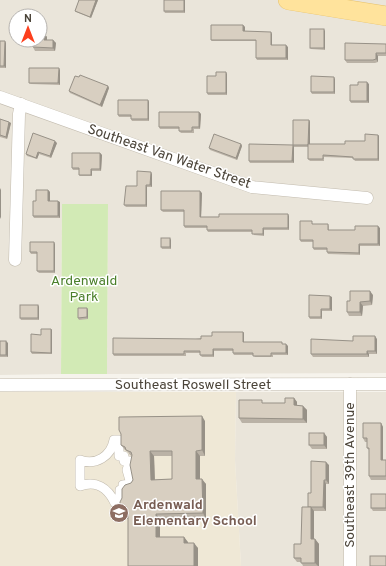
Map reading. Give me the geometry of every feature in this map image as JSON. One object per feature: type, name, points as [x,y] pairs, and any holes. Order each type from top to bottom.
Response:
[{"type":"main road","points":[[288,0],[386,16]]},
{"type":"street","name":"Southeast Van Water Street","points":[[0,97],[252,187],[367,198]]},
{"type":"street","points":[[16,260],[19,114],[21,104]]},
{"type":"street","name":"Southeast 39th Avenue","points":[[350,384],[350,566]]},
{"type":"street","name":"Southeast Roswell Street","points":[[0,385],[386,384]]},
{"type":"street","points":[[114,440],[119,440],[120,456],[124,456],[124,461],[130,461],[127,470],[131,484],[123,485],[124,489],[120,490],[120,503],[115,503],[109,492],[100,485],[90,484],[80,486],[80,460],[87,462],[101,459],[110,451],[114,440]]},
{"type":"shaded area","points":[[0,0],[386,0],[386,373],[107,374],[108,205],[62,204],[61,374],[0,375]]},
{"type":"shaded area","name":"Ardenwald Elementary School","points":[[0,392],[236,392],[235,460],[241,566],[0,566]]},
{"type":"shaded area","points":[[236,392],[386,392],[386,566],[241,566],[235,460]]},
{"type":"green space","name":"Ardenwald Park","points":[[62,204],[108,204],[107,374],[61,374]]},
{"type":"building","points":[[79,0],[96,0],[90,17],[75,11]]},
{"type":"building","points":[[164,0],[184,0],[184,11],[164,11]]},
{"type":"building","points":[[211,25],[243,25],[243,31],[271,32],[271,45],[286,45],[286,58],[256,58],[256,40],[211,40]]},
{"type":"building","points":[[310,29],[324,29],[324,48],[310,48]]},
{"type":"building","points":[[48,40],[53,40],[53,48],[48,48]]},
{"type":"building","points":[[0,41],[5,41],[4,66],[0,66]]},
{"type":"building","points":[[345,43],[386,44],[386,53],[376,53],[376,59],[373,60],[345,60]]},
{"type":"building","points":[[29,68],[59,68],[58,83],[29,83]]},
{"type":"building","points":[[216,72],[226,72],[226,93],[207,93],[207,76],[216,76]]},
{"type":"building","points":[[80,75],[108,86],[100,105],[69,91],[75,76],[79,77]]},
{"type":"building","points":[[311,76],[334,77],[334,92],[311,92]]},
{"type":"building","points":[[358,82],[367,82],[367,101],[350,101],[350,85],[358,85]]},
{"type":"building","points":[[118,100],[148,100],[148,119],[131,119],[131,115],[118,115]]},
{"type":"building","points":[[159,112],[199,112],[199,127],[192,127],[192,131],[179,131],[179,127],[159,127]]},
{"type":"building","points":[[0,119],[9,122],[6,137],[0,135]]},
{"type":"building","points":[[293,120],[309,120],[308,145],[293,145]]},
{"type":"building","points":[[33,133],[55,141],[50,156],[38,152],[36,158],[26,154]]},
{"type":"building","points":[[214,134],[241,144],[236,158],[209,148]]},
{"type":"building","points":[[365,134],[378,135],[378,159],[353,159],[353,157],[323,155],[323,159],[308,159],[308,144],[345,144],[345,141],[365,141]]},
{"type":"building","points":[[249,144],[293,145],[292,161],[249,161]]},
{"type":"building","points":[[72,153],[100,153],[100,169],[91,169],[91,175],[79,175],[79,168],[72,168]]},
{"type":"building","points":[[137,171],[151,172],[150,185],[146,185],[146,205],[124,205],[126,186],[137,186]]},
{"type":"building","points":[[36,190],[48,190],[48,201],[58,201],[58,216],[33,216],[33,201],[36,201]]},
{"type":"building","points":[[161,191],[200,191],[200,217],[219,217],[219,214],[288,214],[288,228],[263,228],[263,234],[252,234],[252,230],[207,230],[207,226],[184,226],[184,210],[161,210]]},
{"type":"building","points":[[300,221],[312,221],[312,224],[328,224],[328,230],[355,230],[355,226],[378,226],[378,244],[359,244],[359,253],[327,252],[327,248],[313,248],[313,240],[300,240]]},
{"type":"building","points":[[161,238],[170,238],[170,247],[161,247]]},
{"type":"building","points":[[30,242],[54,242],[54,271],[37,271],[37,252],[30,252]]},
{"type":"building","points":[[350,291],[370,291],[370,301],[360,302],[360,312],[347,312],[347,301],[350,301]]},
{"type":"building","points":[[309,295],[330,296],[330,309],[321,309],[321,317],[309,317]]},
{"type":"building","points":[[20,305],[38,305],[38,318],[20,318]]},
{"type":"building","points":[[78,308],[87,308],[87,317],[78,318]]},
{"type":"building","points":[[41,329],[51,329],[51,353],[31,352],[31,334],[41,335]]},
{"type":"building","points":[[212,332],[243,332],[243,342],[282,342],[282,344],[286,344],[286,353],[271,353],[271,356],[253,356],[253,353],[233,353],[233,349],[213,349],[213,355],[200,355],[200,351],[184,351],[184,354],[113,354],[113,338],[201,339],[201,336],[212,336]]},
{"type":"building","points":[[353,336],[375,336],[375,351],[367,351],[367,354],[311,354],[311,339],[353,341]]},
{"type":"building","points":[[0,341],[6,341],[6,355],[0,355]]},
{"type":"building","points":[[285,398],[294,398],[294,405],[303,406],[303,419],[239,418],[239,400],[262,400],[262,403],[285,403]]},
{"type":"building","points":[[202,416],[202,450],[196,451],[196,479],[202,479],[203,513],[156,514],[156,537],[184,537],[184,543],[194,543],[194,566],[128,566],[128,514],[120,514],[120,502],[122,498],[122,489],[133,480],[130,465],[132,455],[131,452],[126,450],[125,447],[121,445],[119,417]],"holes":[[[150,451],[172,451],[172,479],[151,480]]]},
{"type":"building","points":[[363,423],[381,423],[381,460],[386,460],[386,476],[369,476],[369,448],[367,448],[367,438],[363,438]]},
{"type":"building","points":[[309,433],[324,433],[324,445],[309,445]]},
{"type":"building","points":[[311,461],[326,462],[323,507],[308,507],[308,493],[311,493]]},
{"type":"building","points":[[371,494],[386,494],[386,508],[371,508]]},
{"type":"building","points":[[302,507],[311,507],[311,539],[315,539],[315,563],[301,563],[301,558],[294,558],[294,544],[301,544]]},
{"type":"building","points":[[370,556],[386,556],[386,566],[370,566]]},
{"type":"place","name":"Ardenwald Elementary School","points":[[119,513]]}]
